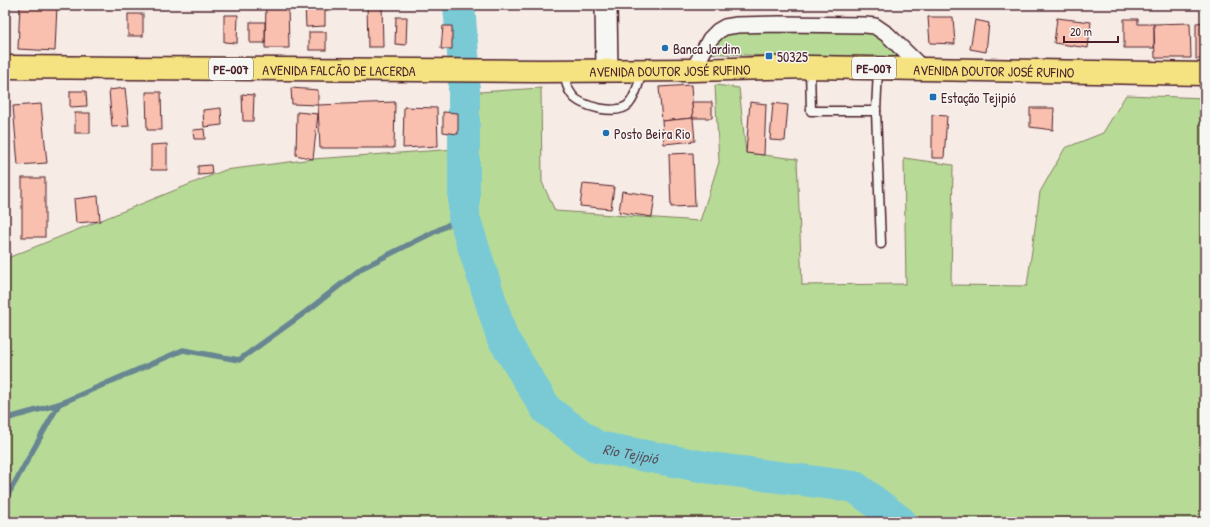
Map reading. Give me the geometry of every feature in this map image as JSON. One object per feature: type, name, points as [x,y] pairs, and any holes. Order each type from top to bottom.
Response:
[{"type":"main road","name":"AVENIDA FALCÃO DE LACERDA","points":[[5,67],[543,71]]},
{"type":"main road","name":"AVENIDA DOUTOR JOSÉ RUFINO","points":[[543,71],[693,70],[810,67],[1205,74]]},
{"type":"street","points":[[606,5],[607,70]]},
{"type":"street","points":[[693,70],[710,39],[718,31],[726,27],[737,25],[780,24],[875,26],[888,35],[923,69]]},
{"type":"lane","points":[[810,67],[811,111],[876,112]]},
{"type":"lane","points":[[878,68],[876,112],[881,244]]},
{"type":"lane","points":[[565,71],[566,85],[572,96],[580,103],[602,108],[617,109],[629,104],[633,98],[643,70]]},
{"type":"green space","points":[[744,24],[876,27],[908,61],[810,67],[769,56],[703,53],[715,35]]},
{"type":"green space","points":[[715,85],[739,88],[746,153],[797,159],[802,285],[906,284],[904,158],[953,165],[951,285],[1027,286],[1040,192],[1065,148],[1103,133],[1126,95],[1205,98],[1205,522],[5,522],[5,259],[225,170],[313,159],[457,149],[479,92],[541,88],[542,182],[555,211],[700,221],[719,162]]},
{"type":"building","points":[[20,5],[57,5],[55,51],[18,49]]},
{"type":"building","points":[[266,5],[288,5],[289,48],[265,48]]},
{"type":"building","points":[[305,5],[325,5],[325,26],[306,27]]},
{"type":"building","points":[[367,5],[382,5],[383,47],[368,47]]},
{"type":"building","points":[[128,14],[143,14],[143,36],[128,36]]},
{"type":"building","points":[[224,15],[238,15],[237,43],[224,42]]},
{"type":"building","points":[[396,17],[407,17],[406,45],[395,44]]},
{"type":"building","points":[[928,17],[953,17],[955,44],[930,43]]},
{"type":"building","points":[[1057,18],[1091,22],[1088,48],[1054,43]]},
{"type":"building","points":[[1124,19],[1138,19],[1138,24],[1154,24],[1154,48],[1124,48]]},
{"type":"building","points":[[975,20],[989,23],[986,52],[970,49]]},
{"type":"building","points":[[250,22],[265,22],[265,43],[250,43]]},
{"type":"building","points":[[1205,22],[1205,59],[1196,59],[1196,23]]},
{"type":"building","points":[[1190,23],[1191,58],[1155,58],[1154,24]]},
{"type":"building","points":[[443,26],[452,26],[452,49],[441,49]]},
{"type":"building","points":[[309,32],[326,32],[326,50],[309,50]]},
{"type":"building","points":[[691,85],[693,118],[662,121],[659,87]]},
{"type":"building","points":[[125,88],[129,126],[112,127],[109,90]]},
{"type":"building","points":[[291,88],[318,90],[318,105],[292,104]]},
{"type":"building","points":[[70,91],[86,91],[87,106],[70,107]]},
{"type":"building","points":[[146,92],[161,92],[162,130],[147,130]]},
{"type":"building","points":[[242,94],[254,95],[253,121],[243,121]]},
{"type":"building","points":[[395,102],[394,148],[320,148],[318,105]]},
{"type":"building","points":[[692,102],[712,102],[712,118],[693,118]]},
{"type":"building","points":[[750,102],[766,104],[764,155],[746,153]]},
{"type":"building","points":[[773,103],[788,105],[785,141],[770,140]]},
{"type":"building","points":[[41,104],[47,163],[18,165],[13,106]]},
{"type":"building","points":[[404,107],[437,108],[438,146],[403,148]]},
{"type":"building","points":[[221,108],[222,125],[204,127],[203,110]]},
{"type":"building","points":[[1030,108],[1054,108],[1053,130],[1030,127]]},
{"type":"building","points":[[297,112],[318,114],[313,159],[296,155]]},
{"type":"building","points":[[443,112],[458,113],[458,134],[443,132]]},
{"type":"building","points":[[75,113],[90,113],[90,133],[75,133]]},
{"type":"building","points":[[932,115],[947,116],[944,158],[932,158]]},
{"type":"building","points":[[693,118],[695,141],[664,144],[662,121]]},
{"type":"building","points":[[204,129],[205,139],[194,139],[193,130]]},
{"type":"building","points":[[167,144],[167,170],[151,170],[151,145]]},
{"type":"building","points":[[693,153],[695,206],[671,207],[669,154]]},
{"type":"building","points":[[211,165],[212,174],[198,175],[198,166]]},
{"type":"building","points":[[22,178],[45,178],[45,237],[22,237]]},
{"type":"building","points":[[583,184],[614,187],[611,209],[580,206]]},
{"type":"building","points":[[622,191],[655,196],[652,217],[619,212]]},
{"type":"building","points":[[98,196],[100,221],[76,223],[74,199]]},
{"type":"building","points":[[5,204],[6,267],[5,267]]},
{"type":"waterway","name":"Rio Tejipió","points":[[459,5],[464,66],[464,217],[502,337],[547,410],[597,447],[711,468],[855,487],[901,522]]},
{"type":"waterway","points":[[5,419],[59,404],[183,350],[239,360],[307,311],[362,268],[464,217]]},
{"type":"waterway","points":[[5,500],[59,404]]},
{"type":"place","name":"Banca Jardim","points":[[665,48]]},
{"type":"place","name":"50325","points":[[769,56]]},
{"type":"place","name":"Estação Tejipió","points":[[933,97]]},
{"type":"place","name":"Posto Beira Rio","points":[[606,133]]}]
